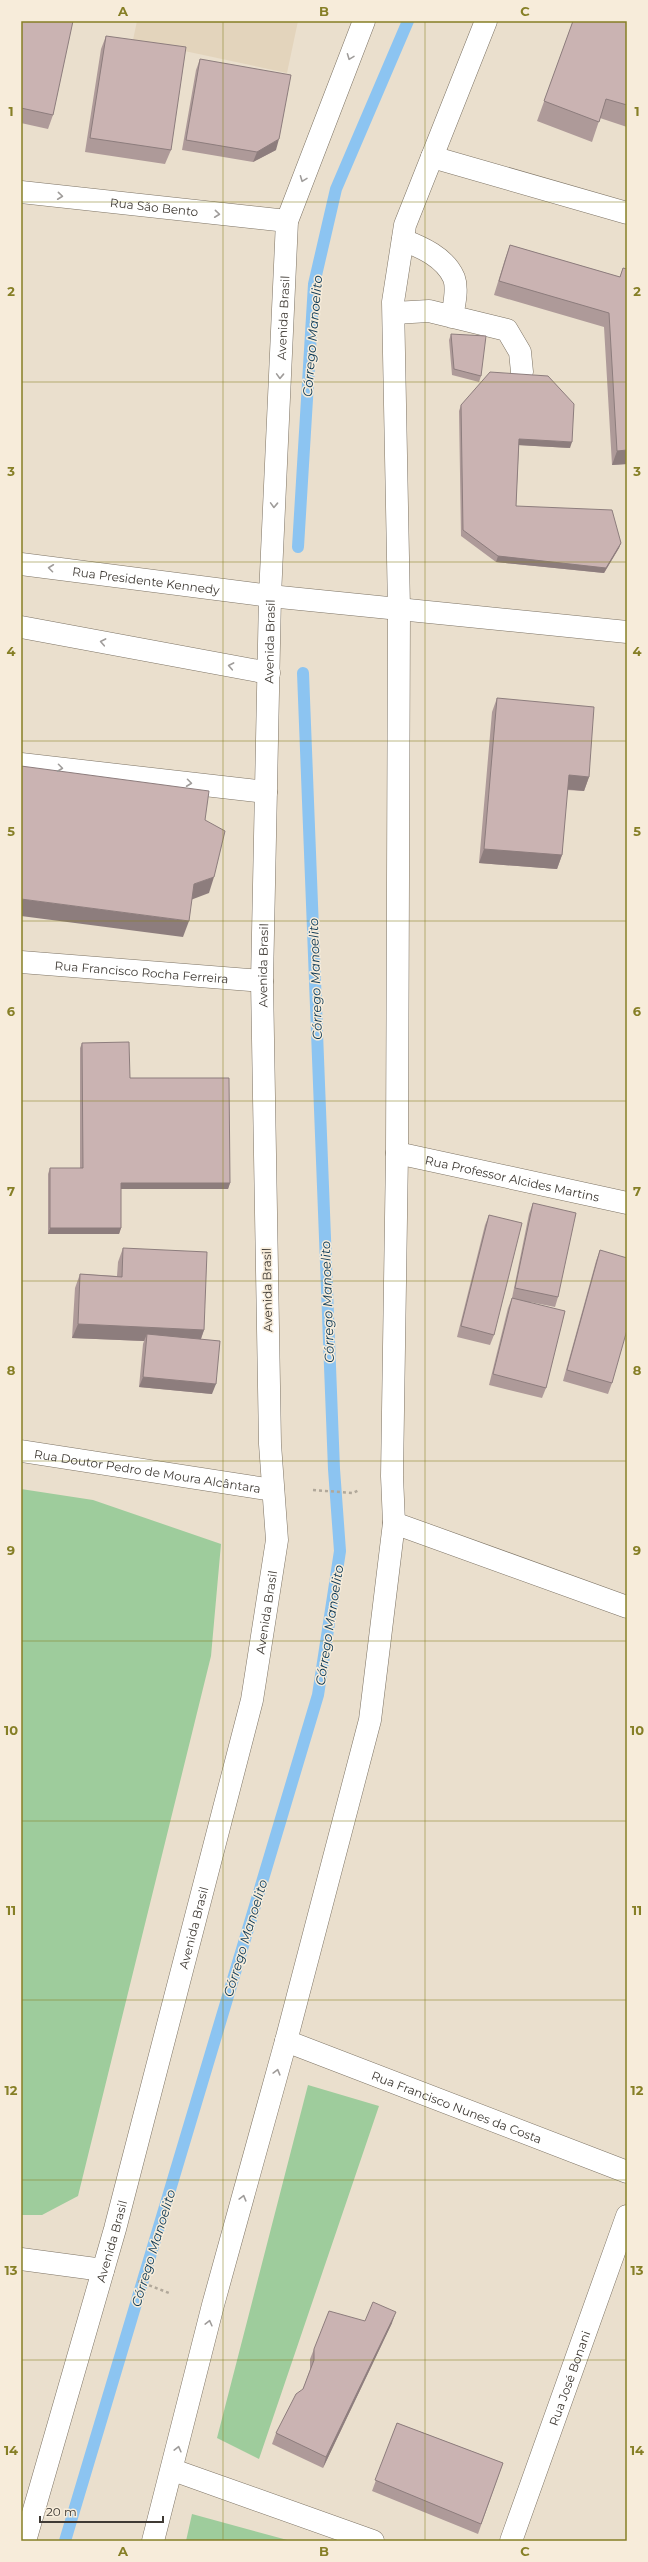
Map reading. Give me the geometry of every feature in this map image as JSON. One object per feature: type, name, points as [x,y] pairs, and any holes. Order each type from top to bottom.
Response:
[{"type":"main road","name":"Avenida Brasil","points":[[25,2541],[103,2270],[252,1700],[277,1540],[270,1444],[262,981],[270,596],[287,222],[364,21]]},
{"type":"main road","points":[[153,2541],[173,2470],[213,2305],[286,2041],[370,1720],[394,1523],[392,1476],[397,1153],[400,609],[394,313],[405,225],[486,21]]},
{"type":"main road","points":[[432,157],[627,213]]},
{"type":"main road","name":"Rua São Bento","points":[[21,192],[287,222]]},
{"type":"main road","points":[[403,240],[426,249],[442,263],[454,278],[455,297],[452,317]]},
{"type":"main road","points":[[394,313],[429,311],[506,330],[520,352],[522,372]]},
{"type":"main road","name":"Rua Presidente Kennedy","points":[[21,564],[270,596],[627,632]]},
{"type":"main road","points":[[21,628],[269,673]]},
{"type":"main road","points":[[21,764],[266,792]]},
{"type":"main road","name":"Rua Francisco Rocha Ferreira","points":[[21,962],[262,981]]},
{"type":"main road","name":"Rua Professor Alcides Martins","points":[[397,1153],[627,1203]]},
{"type":"main road","name":"Rua Doutor Pedro de Moura Alcântara","points":[[21,1451],[274,1490]]},
{"type":"main road","points":[[394,1523],[627,1607]]},
{"type":"main road","name":"Rua Francisco Nunes da Costa","points":[[286,2041],[627,2172]]},
{"type":"main road","name":"Rua José Bonani","points":[[511,2541],[627,2216]]},
{"type":"main road","points":[[21,2259],[103,2270]]},
{"type":"main road","points":[[173,2470],[373,2541]]},
{"type":"path","points":[[313,1490],[352,1493]]},
{"type":"path","points":[[138,2281],[169,2293]]},
{"type":"shaded area","points":[[137,21],[298,21],[287,73],[133,40]]},
{"type":"green space","points":[[21,1489],[93,1500],[221,1544],[211,1656],[78,2196],[42,2215],[21,2215]]},
{"type":"green space","points":[[308,2085],[379,2106],[259,2459],[217,2438]]},
{"type":"green space","points":[[192,2514],[291,2541],[186,2541]]},
{"type":"building","points":[[21,21],[73,21],[53,115],[21,108]]},
{"type":"building","points":[[573,21],[627,21],[627,105],[606,99],[599,122],[544,101]]},
{"type":"building","points":[[106,36],[186,47],[171,150],[90,138]]},
{"type":"building","points":[[200,59],[291,75],[279,139],[257,152],[186,140]]},
{"type":"building","points":[[510,245],[620,277],[623,268],[627,269],[627,450],[617,451],[609,313],[499,281]]},
{"type":"building","points":[[451,334],[486,336],[481,376],[454,369]]},
{"type":"building","points":[[490,372],[548,376],[574,404],[572,442],[519,439],[516,506],[612,510],[621,543],[606,568],[498,556],[463,530],[461,405]]},
{"type":"building","points":[[497,698],[594,707],[589,777],[569,775],[562,855],[484,849]]},
{"type":"building","points":[[21,766],[209,791],[205,820],[225,831],[214,877],[194,884],[189,921],[21,899]]},
{"type":"building","points":[[129,1042],[130,1078],[229,1078],[230,1183],[121,1183],[121,1228],[50,1228],[50,1168],[83,1168],[82,1043]]},
{"type":"building","points":[[533,1203],[576,1213],[558,1297],[515,1288]]},
{"type":"building","points":[[489,1215],[522,1223],[494,1335],[461,1326]]},
{"type":"building","points":[[123,1248],[207,1252],[204,1330],[78,1324],[80,1274],[122,1277]]},
{"type":"building","points":[[600,1250],[627,1258],[627,1330],[612,1383],[567,1370]]},
{"type":"building","points":[[512,1298],[565,1311],[546,1388],[493,1374]]},
{"type":"building","points":[[147,1334],[220,1341],[216,1384],[143,1377]]},
{"type":"building","points":[[373,2302],[396,2312],[326,2457],[276,2433],[296,2394],[303,2389],[314,2360],[314,2349],[329,2311],[365,2321]]},
{"type":"building","points":[[397,2423],[503,2463],[481,2524],[375,2480]]},
{"type":"waterway","name":"Córrego Manoelito","points":[[298,547],[314,284],[336,189],[408,21]]},
{"type":"waterway","name":"Córrego Manoelito","points":[[65,2541],[318,1695],[340,1551],[334,1469],[303,673]]}]
